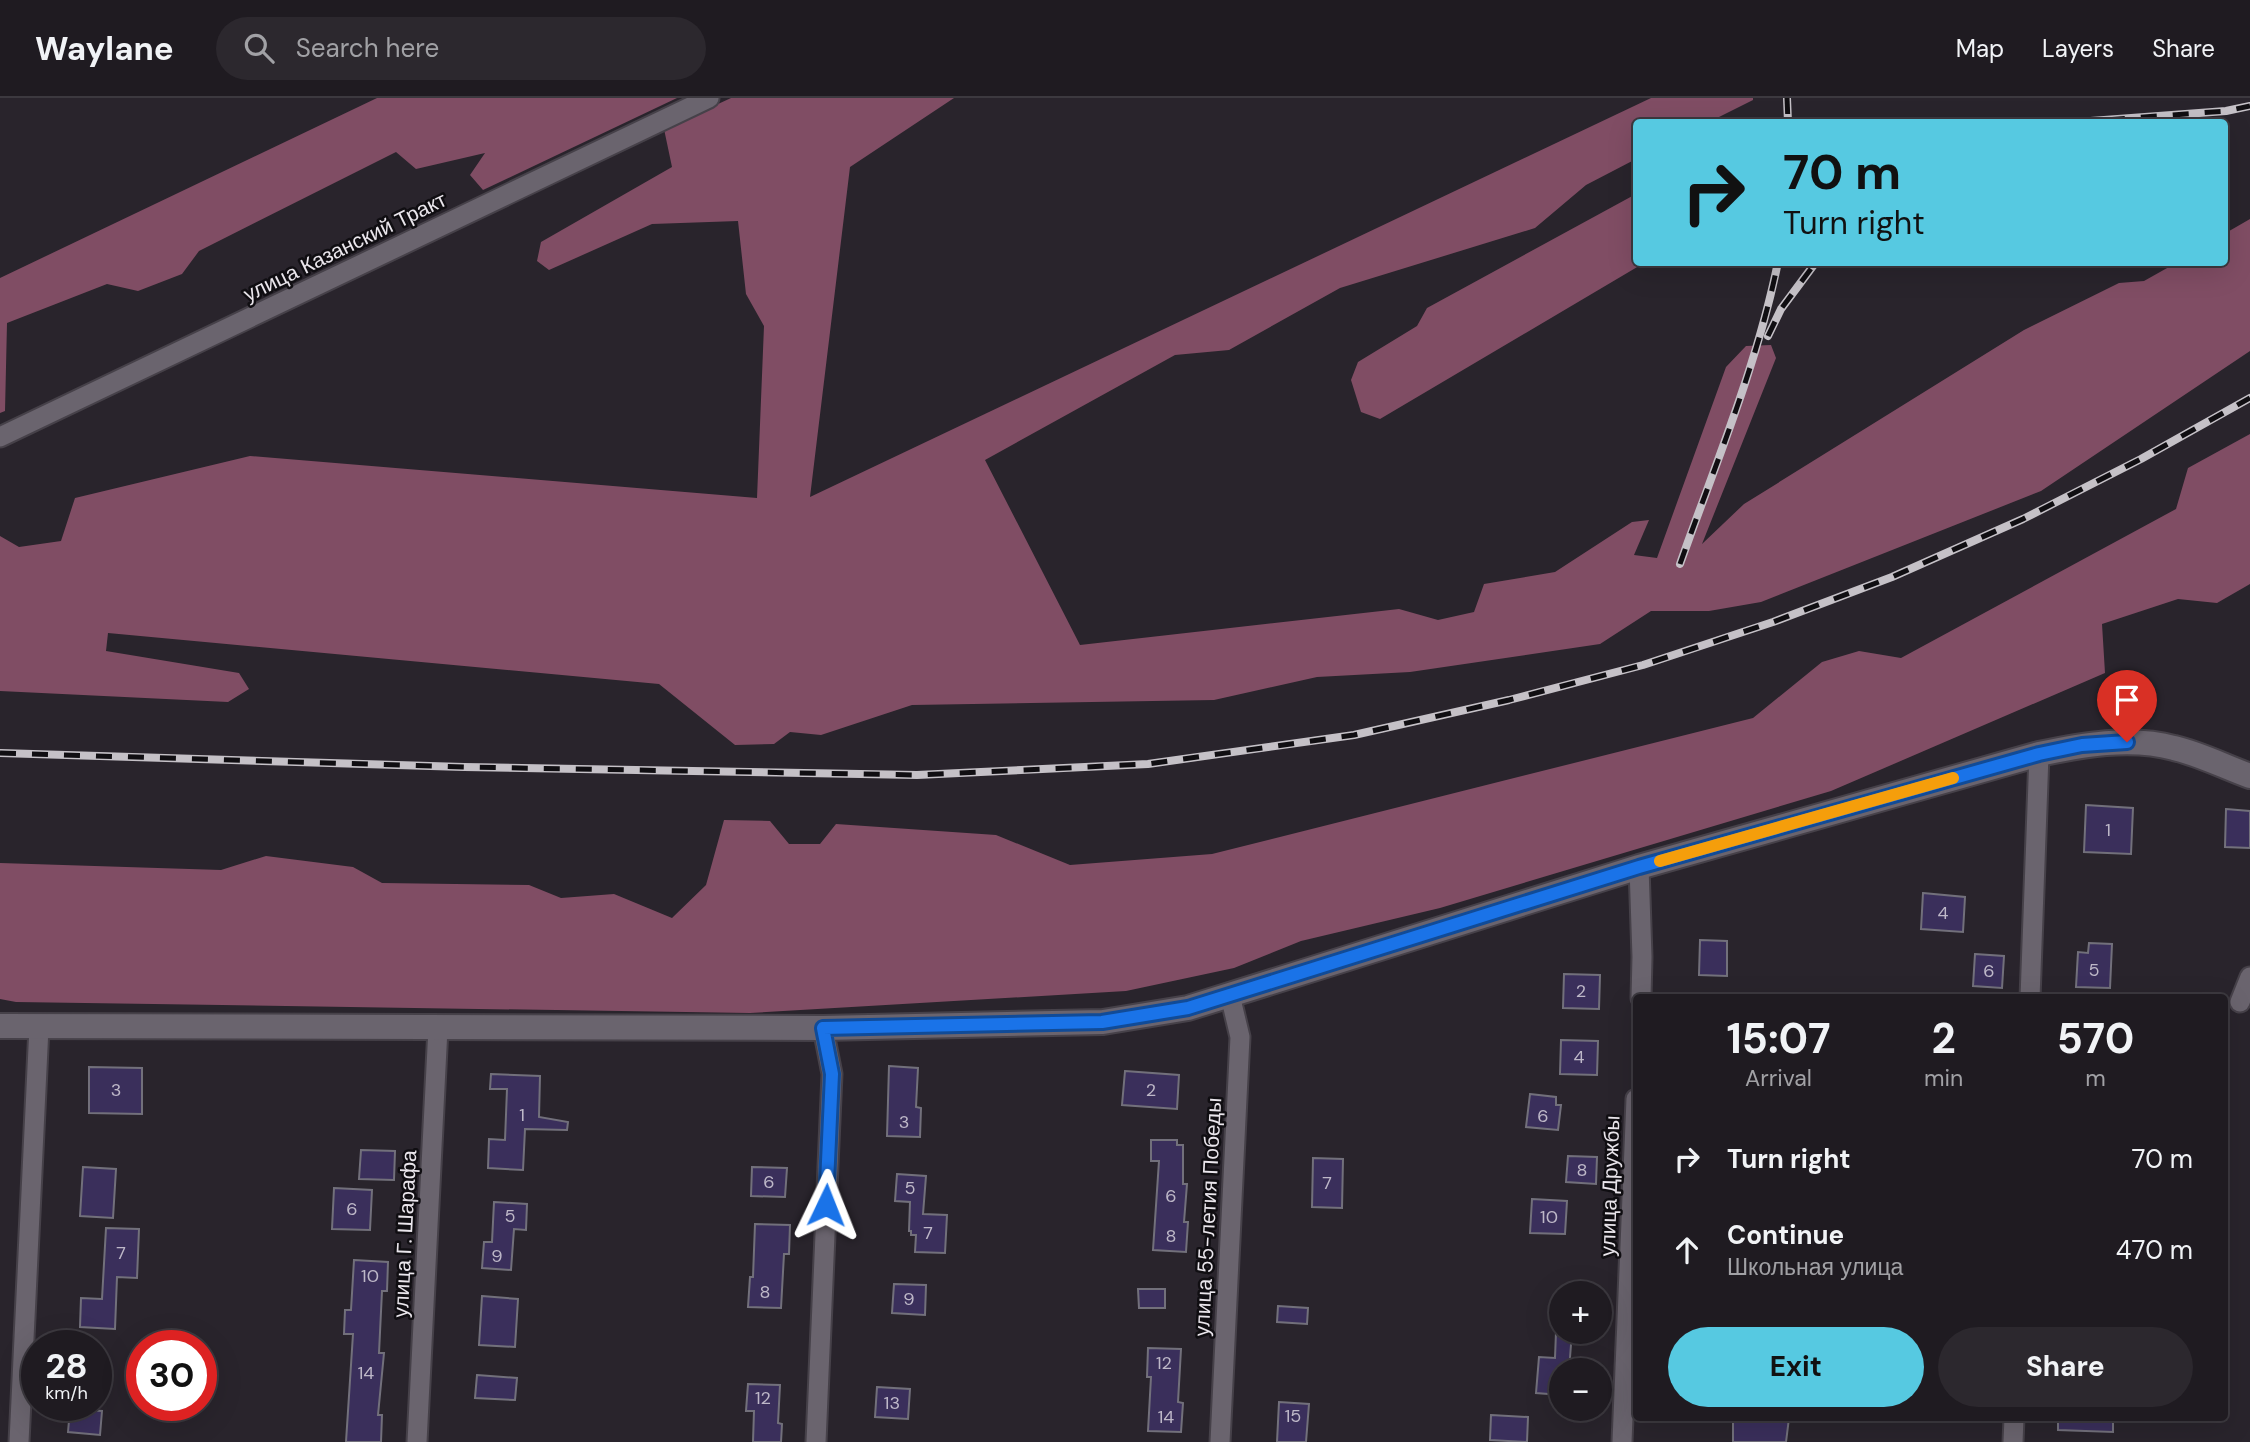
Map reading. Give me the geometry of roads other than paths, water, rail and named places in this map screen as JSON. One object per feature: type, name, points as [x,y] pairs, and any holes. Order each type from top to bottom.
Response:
[{"type":"street","name":"улица Казанский Тракт","points":[[0,437],[709,98]]},
{"type":"street","points":[[0,1026],[823,1028],[1102,1022],[1188,1008],[1639,867],[2039,754],[2082,745],[2138,743],[2173,747],[2250,776]]},
{"type":"street","points":[[2030,994],[2039,754]]},
{"type":"street","points":[[1639,867],[1641,994]]},
{"type":"street","points":[[2239,1002],[2250,977]]},
{"type":"street","name":"улица 55-летия Победы","points":[[1220,1442],[1240,1037],[1230,995]]},
{"type":"street","points":[[19,1442],[38,1027]]},
{"type":"street","name":"улица Г. Шарафа","points":[[417,1442],[438,1028]]},
{"type":"street","points":[[816,1442],[832,1074],[823,1028]]},
{"type":"street","name":"улица Дружбы","points":[[1622,1442],[1633,1172]]},
{"type":"street","points":[[2013,1442],[2014,1421]]},
{"type":"railway","points":[[1787,98],[1788,119]]},
{"type":"railway","points":[[2118,119],[2226,111],[2250,106]]},
{"type":"railway","points":[[1680,564],[1747,377],[1777,266]]},
{"type":"railway","points":[[1768,336],[1781,309],[1813,266]]},
{"type":"railway","points":[[0,753],[464,767],[917,775],[1148,764],[1354,735],[1509,700],[1643,665],[1773,622],[1892,577],[2023,519],[2141,459],[2250,398]]}]
